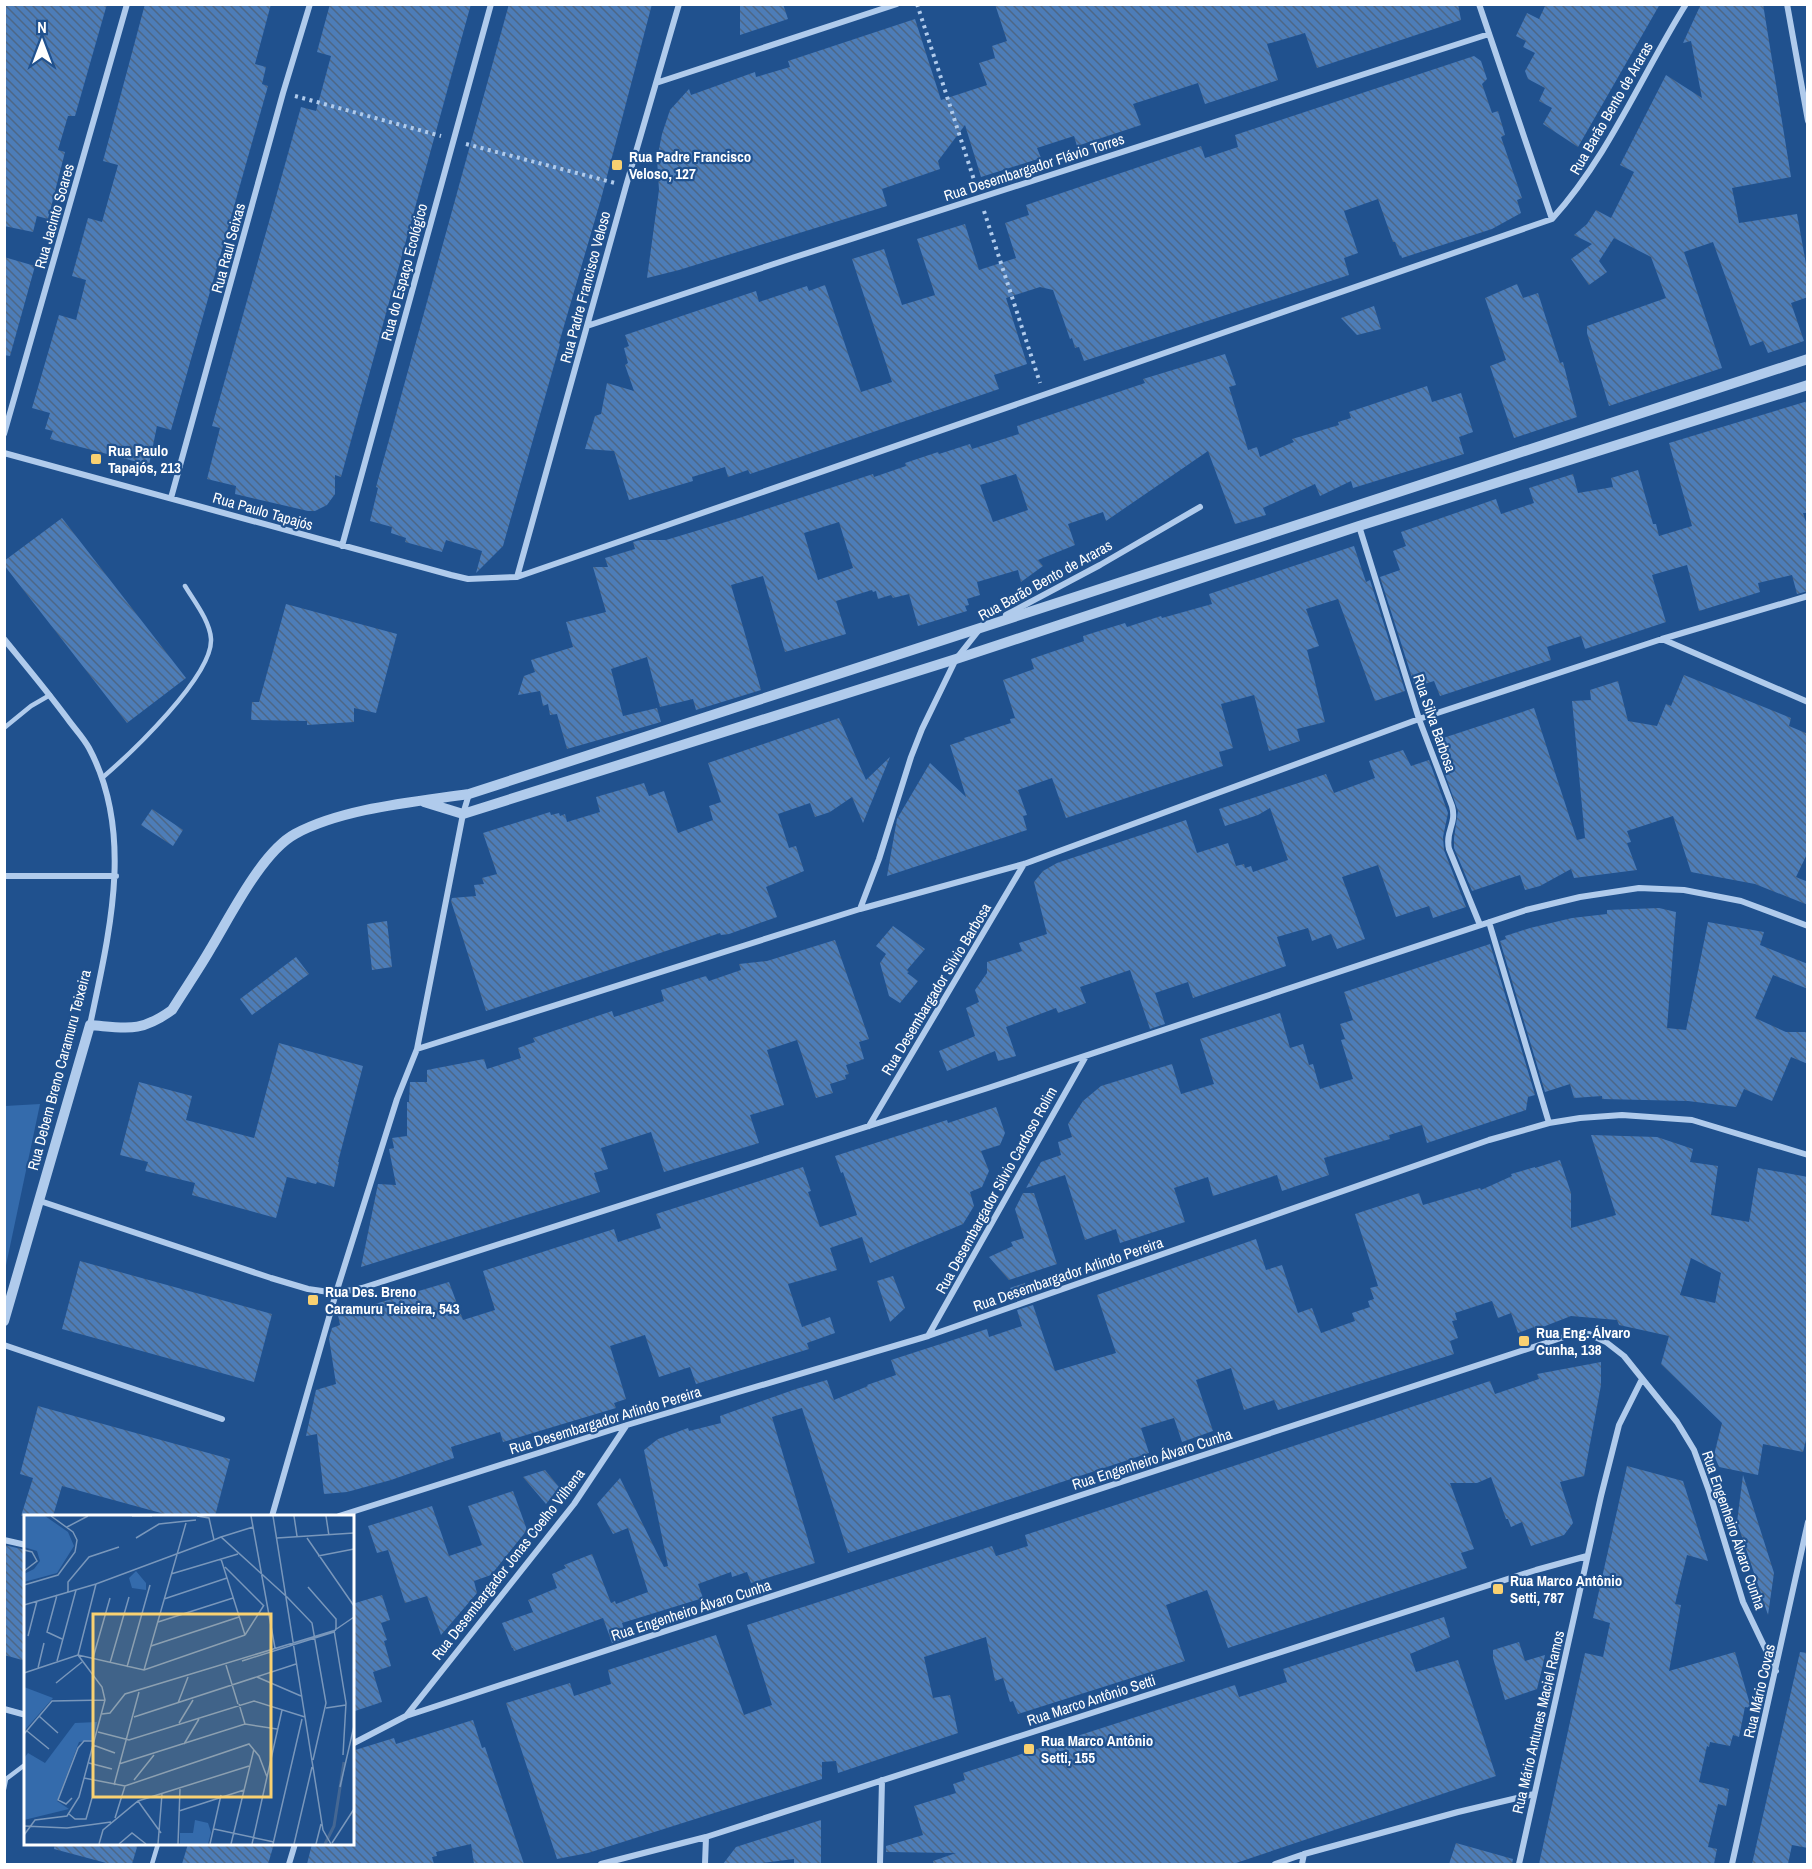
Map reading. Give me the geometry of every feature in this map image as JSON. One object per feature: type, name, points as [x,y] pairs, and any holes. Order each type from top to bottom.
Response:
[{"type":"street","name":"Rua Jacinto Soares","points":[[4,434],[127,4]]},
{"type":"street","name":"Rua Raul Seixas","points":[[171,498],[309,4]]},
{"type":"street","name":"Rua do Espaço Ecológico","points":[[342,546],[491,4]]},
{"type":"street","name":"Rua Padre Francisco Veloso","points":[[517,577],[679,4]]},
{"type":"street","points":[[656,83],[897,4]]},
{"type":"street","points":[[1479,4],[1552,219]]},
{"type":"street","name":"Rua Barão Bento de Araras","points":[[1552,219],[1571,198],[1592,168],[1686,4]]},
{"type":"street","points":[[1787,4],[1808,121]]},
{"type":"street","name":"Rua Desembargador Flávio Torres","points":[[587,326],[800,255],[1489,34]]},
{"type":"street","name":"Rua Paulo Tapajós","points":[[4,453],[468,579],[517,577],[1552,219]]},
{"type":"street","points":[[90,1024],[130,1029],[154,1023],[172,1010],[248,886],[276,849],[294,834],[324,821],[350,814],[469,794],[1808,359]]},
{"type":"street","points":[[421,801],[464,814],[956,659],[1359,526],[1808,385]]},
{"type":"street","name":"Rua Barão Bento de Araras","points":[[860,909],[879,860],[910,757],[956,659],[980,629],[1100,565],[1200,507]]},
{"type":"street","name":"Rua Silva Barbosa","points":[[1359,526],[1419,719],[1454,813],[1455,819],[1448,836],[1449,849],[1480,925]]},
{"type":"street","points":[[417,1049],[860,909],[1024,864],[1419,719],[1662,639],[1808,596]]},
{"type":"street","name":"Rua Debem Breno Caramuru Teixeira","points":[[4,639],[88,746],[102,778],[112,811],[116,876],[106,946],[90,1024],[40,1201],[7,1300],[4,1321]]},
{"type":"street","points":[[1662,639],[1808,702]]},
{"type":"street","points":[[272,1515],[336,1293],[397,1099],[417,1049],[469,794]]},
{"type":"street","name":"Rua Desembargador Silvio Barbosa","points":[[868,1126],[1024,864]]},
{"type":"street","points":[[4,876],[116,876]]},
{"type":"street","points":[[40,1201],[271,1278],[308,1289],[336,1293],[362,1288],[1086,1056],[1489,922],[1580,897],[1639,888],[1684,891],[1741,901],[1808,926]]},
{"type":"street","points":[[1489,922],[1549,1123]]},
{"type":"street","name":"Rua Desembargador Silvio Cardoso Rolim","points":[[928,1336],[1086,1056]]},
{"type":"street","name":"Rua Desembargador Arlindo Pereira","points":[[342,1515],[627,1425],[928,1336],[1489,1140],[1549,1123],[1622,1115],[1692,1120],[1808,1155]]},
{"type":"street","name":"Rua Engenheiro Álvaro Cunha","points":[[354,1743],[406,1716],[1570,1335],[1589,1334],[1606,1342],[1624,1356],[1677,1422],[1694,1450],[1743,1602],[1776,1671]]},
{"type":"street","points":[[4,1345],[222,1419]]},
{"type":"street","name":"Rua Mário Antunes Maciel Ramos","points":[[1519,1864],[1587,1556],[1619,1425],[1642,1379]]},
{"type":"street","name":"Rua Desembargador Jonas Coelho Vilhena","points":[[406,1716],[574,1504],[627,1425]]},
{"type":"street","name":"Rua Mário Covas","points":[[1732,1864],[1808,1522]]},
{"type":"street","points":[[4,1540],[24,1545]]},
{"type":"street","name":"Rua Marco Antônio Setti","points":[[601,1864],[706,1837],[1525,1573],[1587,1556]]},
{"type":"street","points":[[4,1709],[24,1714]]},
{"type":"street","points":[[880,1864],[882,1780]]},
{"type":"street","points":[[1275,1864],[1458,1812],[1534,1794]]},
{"type":"street","points":[[705,1864],[706,1837]]},
{"type":"street","points":[[289,1864],[295,1845]]},
{"type":"street","points":[[1302,1864],[1304,1854]]},
{"type":"lane","points":[[102,778],[155,728],[179,701],[210,651],[210,630],[185,586]]},
{"type":"lane","points":[[4,728],[31,706],[50,695]]},
{"type":"lane","points":[[4,1789],[5,1779],[24,1765]]},
{"type":"lane","points":[[152,1864],[158,1845]]},
{"type":"shaded area","points":[[40,1104],[5,1270],[5,1106]]},
{"type":"building","points":[[4,4],[107,4],[75,116],[68,116],[58,150],[65,152],[48,219],[37,216],[33,232],[4,226]]},
{"type":"building","points":[[145,4],[271,4],[255,64],[266,67],[262,84],[268,86],[171,430],[157,426],[149,465],[50,439],[53,431],[45,429],[50,413],[32,408],[59,315],[76,320],[86,280],[72,276],[88,218],[102,222],[118,165],[103,161]]},
{"type":"building","points":[[330,4],[471,4],[341,477],[335,475],[335,494],[327,505],[315,511],[308,511],[235,494],[236,486],[207,479],[220,428],[212,426],[301,107],[316,111],[331,56],[317,52]]},
{"type":"building","points":[[509,4],[652,4],[601,199],[503,546],[476,573],[482,551],[446,540],[442,552],[405,542],[406,538],[391,533],[392,527],[370,521],[378,488],[376,487]]},
{"type":"building","points":[[740,4],[783,4],[788,19],[740,35]]},
{"type":"building","points":[[995,4],[1458,4],[1461,20],[1317,68],[1305,33],[1267,44],[1278,80],[1205,104],[1198,83],[1133,104],[1141,125],[1077,146],[1074,136],[1037,148],[1041,158],[981,177],[965,125],[938,161],[940,169],[882,189],[887,206],[647,278],[659,190],[657,159],[662,134],[670,110],[689,89],[691,95],[755,72],[756,77],[790,67],[788,61],[915,19],[941,100],[987,85],[979,63],[995,58],[992,46],[1007,41]]},
{"type":"building","points":[[1546,4],[1660,4],[1578,147],[1543,124],[1552,108],[1539,101],[1545,88],[1528,79],[1525,71],[1535,53],[1523,47],[1526,41],[1516,36],[1527,13],[1539,19]]},
{"type":"building","points":[[1701,4],[1763,4],[1791,177],[1732,188],[1739,223],[1797,214],[1808,275],[1808,297],[1791,303],[1804,341],[1768,353],[1763,341],[1750,346],[1713,242],[1684,252],[1722,368],[1609,406],[1587,333],[1587,326],[1666,298],[1651,257],[1614,238],[1599,261],[1607,272],[1589,285],[1571,259],[1592,244],[1574,235],[1587,224],[1596,210],[1611,218],[1634,172],[1620,165],[1666,75],[1702,98],[1691,41],[1683,43]]},
{"type":"building","points":[[1474,56],[1481,61],[1487,79],[1482,84],[1492,113],[1498,111],[1505,135],[1501,137],[1522,198],[1517,200],[1521,213],[1492,229],[1402,258],[1393,242],[1378,199],[1344,211],[1358,253],[1344,258],[1349,275],[1084,361],[1079,347],[1075,348],[1072,338],[1070,339],[1053,290],[1040,287],[1006,298],[1027,364],[994,375],[999,389],[750,474],[748,470],[728,477],[725,467],[692,477],[693,481],[629,500],[614,451],[585,449],[595,416],[601,414],[607,383],[634,391],[625,365],[628,363],[624,348],[629,346],[625,335],[756,291],[759,302],[807,286],[809,291],[825,285],[861,392],[892,382],[852,259],[884,249],[902,305],[935,295],[917,239],[965,224],[979,270],[1016,258],[1005,223],[1029,215],[1026,205],[1201,146],[1205,158],[1238,147],[1235,135]]},
{"type":"building","points":[[4,257],[35,266],[10,356],[4,355]]},
{"type":"building","points":[[1517,284],[1523,298],[1538,293],[1560,363],[1563,362],[1577,417],[1514,438],[1490,366],[1506,360],[1485,298]]},
{"type":"building","points":[[1374,306],[1381,329],[1357,335],[1341,318]]},
{"type":"building","points":[[1225,354],[1236,385],[1229,387],[1248,450],[1257,447],[1260,457],[1294,442],[1292,439],[1339,425],[1338,422],[1351,418],[1349,412],[1427,386],[1432,402],[1461,393],[1473,432],[1459,437],[1464,454],[1353,488],[1351,481],[1320,496],[1315,484],[1263,508],[1266,515],[1235,524],[1208,451],[1106,521],[1103,512],[1068,524],[1075,545],[1038,560],[1043,566],[1021,582],[1018,570],[977,582],[980,595],[967,599],[969,605],[965,606],[967,611],[918,626],[909,594],[893,598],[891,595],[878,599],[876,591],[872,590],[836,601],[846,634],[785,652],[763,576],[731,585],[761,690],[696,710],[693,699],[660,707],[647,657],[611,669],[623,716],[657,708],[661,722],[567,749],[557,714],[550,715],[548,704],[543,706],[540,691],[518,695],[524,676],[535,672],[531,660],[573,647],[566,622],[606,612],[593,567],[608,567],[605,558],[635,549],[633,542],[666,540],[873,474],[874,477],[938,452],[939,454],[970,444],[972,449],[1019,434],[1017,426],[1145,383],[1143,379]],"holes":[[[1016,474],[1028,510],[993,522],[980,485]],[[839,522],[853,568],[818,580],[804,533]]]},
{"type":"building","points":[[1808,401],[1808,513],[1803,513],[1808,528],[1808,591],[1797,594],[1792,575],[1758,583],[1760,592],[1699,611],[1687,565],[1652,575],[1666,622],[1585,649],[1581,636],[1547,647],[1551,660],[1440,696],[1434,681],[1415,687],[1380,577],[1400,570],[1393,551],[1406,546],[1401,532],[1496,499],[1501,514],[1534,503],[1529,488],[1573,474],[1578,493],[1613,487],[1611,478],[1638,470],[1653,524],[1656,524],[1659,536],[1692,526],[1669,443]]},
{"type":"building","points":[[62,518],[186,678],[127,723],[4,565],[4,561]]},
{"type":"building","points":[[1354,546],[1366,582],[1370,580],[1405,691],[1375,701],[1338,599],[1306,609],[1319,646],[1307,650],[1325,722],[1297,729],[1300,741],[1269,751],[1254,695],[1221,704],[1233,748],[1219,752],[1223,766],[1066,818],[1052,778],[1018,790],[1027,815],[1023,816],[1027,830],[887,876],[897,819],[930,763],[966,797],[950,745],[965,740],[964,738],[1011,723],[1010,719],[1015,718],[1003,680],[1034,669],[1031,659],[1084,641],[1083,636],[1125,623],[1127,627],[1212,604],[1209,594]]},
{"type":"building","points":[[286,604],[397,634],[376,713],[354,708],[354,722],[307,725],[307,721],[251,720],[252,702],[259,702]]},
{"type":"building","points":[[1684,675],[1791,718],[1789,726],[1808,734],[1808,852],[1796,877],[1808,882],[1808,905],[1755,884],[1691,872],[1673,816],[1627,831],[1631,842],[1627,843],[1637,870],[1574,878],[1571,869],[1540,886],[1525,890],[1520,875],[1472,891],[1454,848],[1458,811],[1439,757],[1446,755],[1440,739],[1534,708],[1577,840],[1585,838],[1572,701],[1591,700],[1590,690],[1618,681],[1628,721],[1657,726],[1666,704],[1671,706]]},
{"type":"building","points":[[839,718],[866,780],[890,757],[863,823],[852,797],[830,812],[815,817],[810,803],[778,814],[789,848],[796,846],[804,871],[766,887],[777,917],[729,934],[721,935],[720,933],[486,1011],[451,901],[452,898],[476,896],[474,885],[484,884],[482,878],[497,874],[483,833],[550,812],[551,815],[565,814],[567,822],[600,812],[596,797],[644,783],[649,796],[664,791],[678,833],[713,820],[709,806],[721,802],[708,763]]},
{"type":"building","points":[[1403,750],[1411,766],[1429,760],[1448,813],[1443,837],[1444,850],[1466,907],[1433,918],[1429,906],[1396,917],[1378,865],[1342,877],[1365,939],[1337,949],[1331,934],[1312,941],[1308,928],[1277,937],[1286,966],[1193,998],[1188,982],[1155,993],[1165,1024],[1150,1029],[1130,970],[1080,987],[1086,1003],[1058,1013],[1056,1008],[1006,1027],[1016,1056],[998,1061],[995,1051],[947,1071],[939,1051],[975,1036],[966,1008],[979,1002],[975,990],[987,973],[987,962],[1022,951],[1019,943],[1047,934],[1034,882],[1043,871],[1057,863],[1186,820],[1197,853],[1228,843],[1236,866],[1244,864],[1245,868],[1251,866],[1253,872],[1288,860],[1270,808],[1258,815],[1225,826],[1219,809],[1326,774],[1334,793],[1375,778],[1369,761]]},
{"type":"building","points":[[152,809],[183,830],[173,846],[141,825]]},
{"type":"building","points":[[1659,908],[1676,912],[1667,1028],[1686,1030],[1708,922],[1764,932],[1760,945],[1808,964],[1808,989],[1773,975],[1755,1018],[1786,1032],[1808,1032],[1808,1064],[1791,1057],[1772,1101],[1744,1089],[1736,1107],[1688,1101],[1602,1099],[1602,1096],[1574,1098],[1570,1084],[1545,1092],[1500,941],[1506,939],[1505,936],[1530,928],[1572,918],[1607,914],[1607,910]]},
{"type":"building","points":[[387,921],[392,967],[372,970],[367,924]]},
{"type":"building","points":[[893,926],[925,949],[907,970],[909,972],[907,973],[918,981],[900,1003],[889,996],[880,963],[886,954],[876,946]]},
{"type":"building","points":[[835,940],[869,1039],[859,1042],[864,1059],[846,1065],[849,1074],[845,1075],[846,1079],[830,1084],[833,1093],[816,1098],[797,1040],[767,1050],[784,1105],[750,1115],[759,1143],[664,1172],[651,1132],[601,1148],[608,1169],[594,1173],[600,1192],[361,1267],[378,1184],[396,1185],[389,1149],[394,1148],[392,1138],[407,1136],[407,1102],[409,1102],[410,1082],[427,1082],[427,1070],[484,1059],[487,1069],[521,1058],[518,1048],[535,1042],[533,1038],[612,1011],[614,1017],[664,1001],[661,990],[706,976],[709,981],[741,970],[739,964],[767,961]]},
{"type":"building","points":[[1490,944],[1535,1095],[1528,1097],[1526,1110],[1427,1143],[1422,1125],[1389,1135],[1390,1139],[1324,1158],[1329,1175],[1282,1191],[1277,1175],[1213,1196],[1208,1177],[1174,1188],[1185,1222],[1120,1243],[1116,1229],[1085,1240],[1065,1175],[1026,1188],[1041,1162],[1061,1155],[1058,1142],[1072,1137],[1068,1124],[1083,1101],[1101,1086],[1172,1064],[1181,1094],[1214,1084],[1200,1039],[1280,1013],[1290,1048],[1303,1044],[1309,1065],[1313,1064],[1320,1089],[1353,1079],[1341,1040],[1345,1039],[1340,1024],[1353,1020],[1344,992]]},
{"type":"building","points":[[296,957],[309,974],[252,1015],[240,999]]},
{"type":"building","points":[[279,1043],[363,1066],[338,1162],[334,1187],[287,1177],[276,1218],[192,1195],[195,1183],[145,1171],[148,1162],[120,1155],[139,1082],[192,1096],[186,1120],[254,1138]]},
{"type":"building","points":[[996,1107],[1005,1133],[1000,1145],[981,1151],[989,1171],[982,1187],[970,1192],[974,1206],[963,1224],[870,1263],[862,1237],[830,1248],[837,1270],[788,1284],[802,1327],[830,1317],[835,1333],[807,1343],[809,1349],[696,1384],[690,1367],[659,1377],[645,1335],[610,1346],[626,1399],[614,1403],[616,1408],[503,1442],[500,1432],[451,1447],[454,1458],[391,1480],[347,1492],[324,1494],[317,1434],[306,1436],[316,1390],[336,1384],[329,1338],[332,1328],[340,1325],[338,1315],[449,1282],[463,1320],[495,1310],[483,1271],[614,1229],[618,1242],[661,1228],[656,1214],[803,1167],[811,1191],[808,1192],[820,1227],[857,1215],[843,1172],[841,1173],[835,1156],[947,1120],[948,1123]]},
{"type":"building","points":[[1591,1135],[1657,1137],[1693,1149],[1690,1162],[1718,1166],[1711,1215],[1749,1222],[1758,1168],[1808,1177],[1808,1432],[1803,1452],[1763,1444],[1758,1475],[1719,1467],[1714,1455],[1722,1423],[1661,1364],[1669,1336],[1619,1325],[1617,1320],[1571,1316],[1535,1330],[1534,1327],[1518,1333],[1511,1313],[1498,1318],[1492,1301],[1455,1313],[1457,1320],[1452,1321],[1458,1338],[1450,1341],[1454,1354],[1278,1410],[1274,1400],[1244,1410],[1231,1368],[1196,1380],[1213,1431],[1182,1442],[1174,1418],[1141,1428],[1149,1453],[848,1553],[802,1408],[772,1417],[815,1563],[751,1583],[747,1572],[732,1577],[731,1572],[698,1584],[703,1598],[622,1623],[627,1638],[612,1643],[603,1618],[514,1651],[502,1623],[533,1612],[528,1600],[557,1588],[552,1574],[566,1568],[564,1565],[592,1554],[611,1603],[615,1601],[616,1604],[648,1592],[628,1528],[613,1534],[597,1504],[620,1478],[664,1567],[668,1566],[644,1450],[658,1439],[688,1428],[689,1431],[721,1423],[720,1416],[827,1380],[834,1400],[896,1375],[891,1360],[987,1329],[989,1337],[1022,1326],[1017,1310],[1033,1305],[1055,1371],[1116,1353],[1097,1295],[1256,1239],[1266,1270],[1282,1265],[1298,1313],[1312,1308],[1321,1333],[1355,1321],[1352,1313],[1370,1307],[1368,1301],[1374,1299],[1370,1288],[1378,1286],[1355,1214],[1419,1193],[1423,1205],[1480,1188],[1481,1190],[1512,1176],[1511,1174],[1560,1160],[1571,1193],[1571,1228],[1616,1215]],"holes":[[[1691,1258],[1721,1273],[1715,1303],[1680,1295]]]},
{"type":"building","points":[[1023,1193],[1034,1193],[1057,1264],[1009,1280],[989,1257],[1013,1246],[1011,1242],[1024,1238],[1015,1209]]},
{"type":"building","points":[[80,1261],[272,1314],[254,1382],[62,1329]]},
{"type":"building","points":[[893,1276],[905,1308],[890,1322],[877,1281]]},
{"type":"building","points":[[1025,1283],[1029,1295],[1014,1300],[1010,1288]]},
{"type":"building","points":[[1601,1362],[1601,1385],[1584,1476],[1560,1482],[1573,1523],[1564,1535],[1531,1546],[1522,1522],[1511,1527],[1506,1519],[1491,1477],[1477,1483],[1450,1483],[1474,1549],[1461,1553],[1467,1568],[1228,1648],[1207,1590],[1166,1605],[1185,1661],[1018,1714],[1013,1701],[1010,1702],[1003,1678],[995,1681],[986,1637],[924,1657],[933,1698],[950,1695],[958,1733],[838,1773],[836,1761],[822,1762],[822,1779],[588,1853],[557,1859],[506,1703],[570,1683],[574,1696],[611,1684],[608,1670],[716,1635],[744,1715],[772,1705],[747,1625],[992,1546],[996,1556],[1028,1546],[1025,1535],[1490,1381],[1495,1394],[1539,1379],[1537,1374]]},
{"type":"building","points":[[38,1406],[230,1459],[215,1515],[168,1515],[62,1486],[53,1515],[21,1516],[33,1478],[20,1474]]},
{"type":"building","points":[[1627,1466],[1683,1481],[1708,1561],[1687,1555],[1675,1604],[1681,1605],[1669,1671],[1735,1652],[1751,1708],[1745,1707],[1739,1737],[1733,1735],[1730,1746],[1710,1742],[1709,1747],[1707,1746],[1699,1782],[1729,1789],[1726,1806],[1718,1804],[1708,1847],[1717,1849],[1714,1864],[1539,1864],[1585,1653],[1603,1657],[1610,1623],[1593,1618]]},
{"type":"building","points":[[545,1470],[559,1487],[546,1504],[523,1477]]},
{"type":"building","points":[[1743,1475],[1774,1573],[1768,1615],[1737,1522]]},
{"type":"building","points":[[513,1491],[527,1530],[491,1575],[474,1581],[477,1593],[441,1635],[427,1596],[405,1603],[388,1550],[377,1553],[368,1526],[432,1506],[449,1556],[482,1545],[468,1506]]},
{"type":"building","points":[[4,1545],[24,1550],[24,1660],[4,1655]]},
{"type":"building","points":[[382,1595],[390,1620],[381,1623],[387,1640],[384,1641],[391,1666],[373,1672],[382,1702],[354,1711],[354,1603]]},
{"type":"building","points":[[1444,1617],[1450,1637],[1410,1654],[1416,1672],[1458,1660],[1496,1776],[1233,1864],[934,1864],[933,1861],[956,1853],[886,1852],[886,1846],[923,1835],[914,1806],[956,1793],[953,1784],[965,1780],[963,1773],[1235,1685],[1239,1697],[1287,1682],[1283,1669]]},
{"type":"building","points":[[1519,1642],[1525,1661],[1545,1655],[1541,1673],[1537,1689],[1505,1700],[1493,1658],[1493,1650]]},
{"type":"building","points":[[1800,1652],[1808,1653],[1808,1848],[1792,1845],[1788,1864],[1752,1864]]},
{"type":"building","points":[[473,1720],[482,1748],[485,1747],[524,1864],[474,1864],[471,1844],[436,1852],[437,1856],[432,1857],[434,1864],[307,1864],[312,1845],[354,1845],[354,1750],[394,1738],[396,1744]]},
{"type":"building","points":[[821,1820],[821,1864],[794,1864],[794,1859],[753,1864],[723,1864],[736,1847]]},
{"type":"building","points":[[1456,1843],[1513,1859],[1512,1864],[1449,1864]]},
{"type":"building","points":[[55,1845],[138,1845],[132,1864],[110,1864],[54,1849]]},
{"type":"building","points":[[188,1845],[274,1845],[268,1864],[182,1864]]},
{"type":"place","name":"Rua Padre Francisco Veloso, 127","points":[[617,165]]},
{"type":"place","name":"Rua Paulo Tapajós, 213","points":[[96,459]]},
{"type":"place","name":"Rua Des. Breno Caramuru Teixeira, 543","points":[[313,1300]]},
{"type":"place","name":"Rua Eng. Álvaro Cunha, 138","points":[[1524,1341]]},
{"type":"place","name":"Rua Marco Antônio Setti, 787","points":[[1498,1589]]},
{"type":"place","name":"Rua Marco Antônio Setti, 155","points":[[1029,1749]]}]
